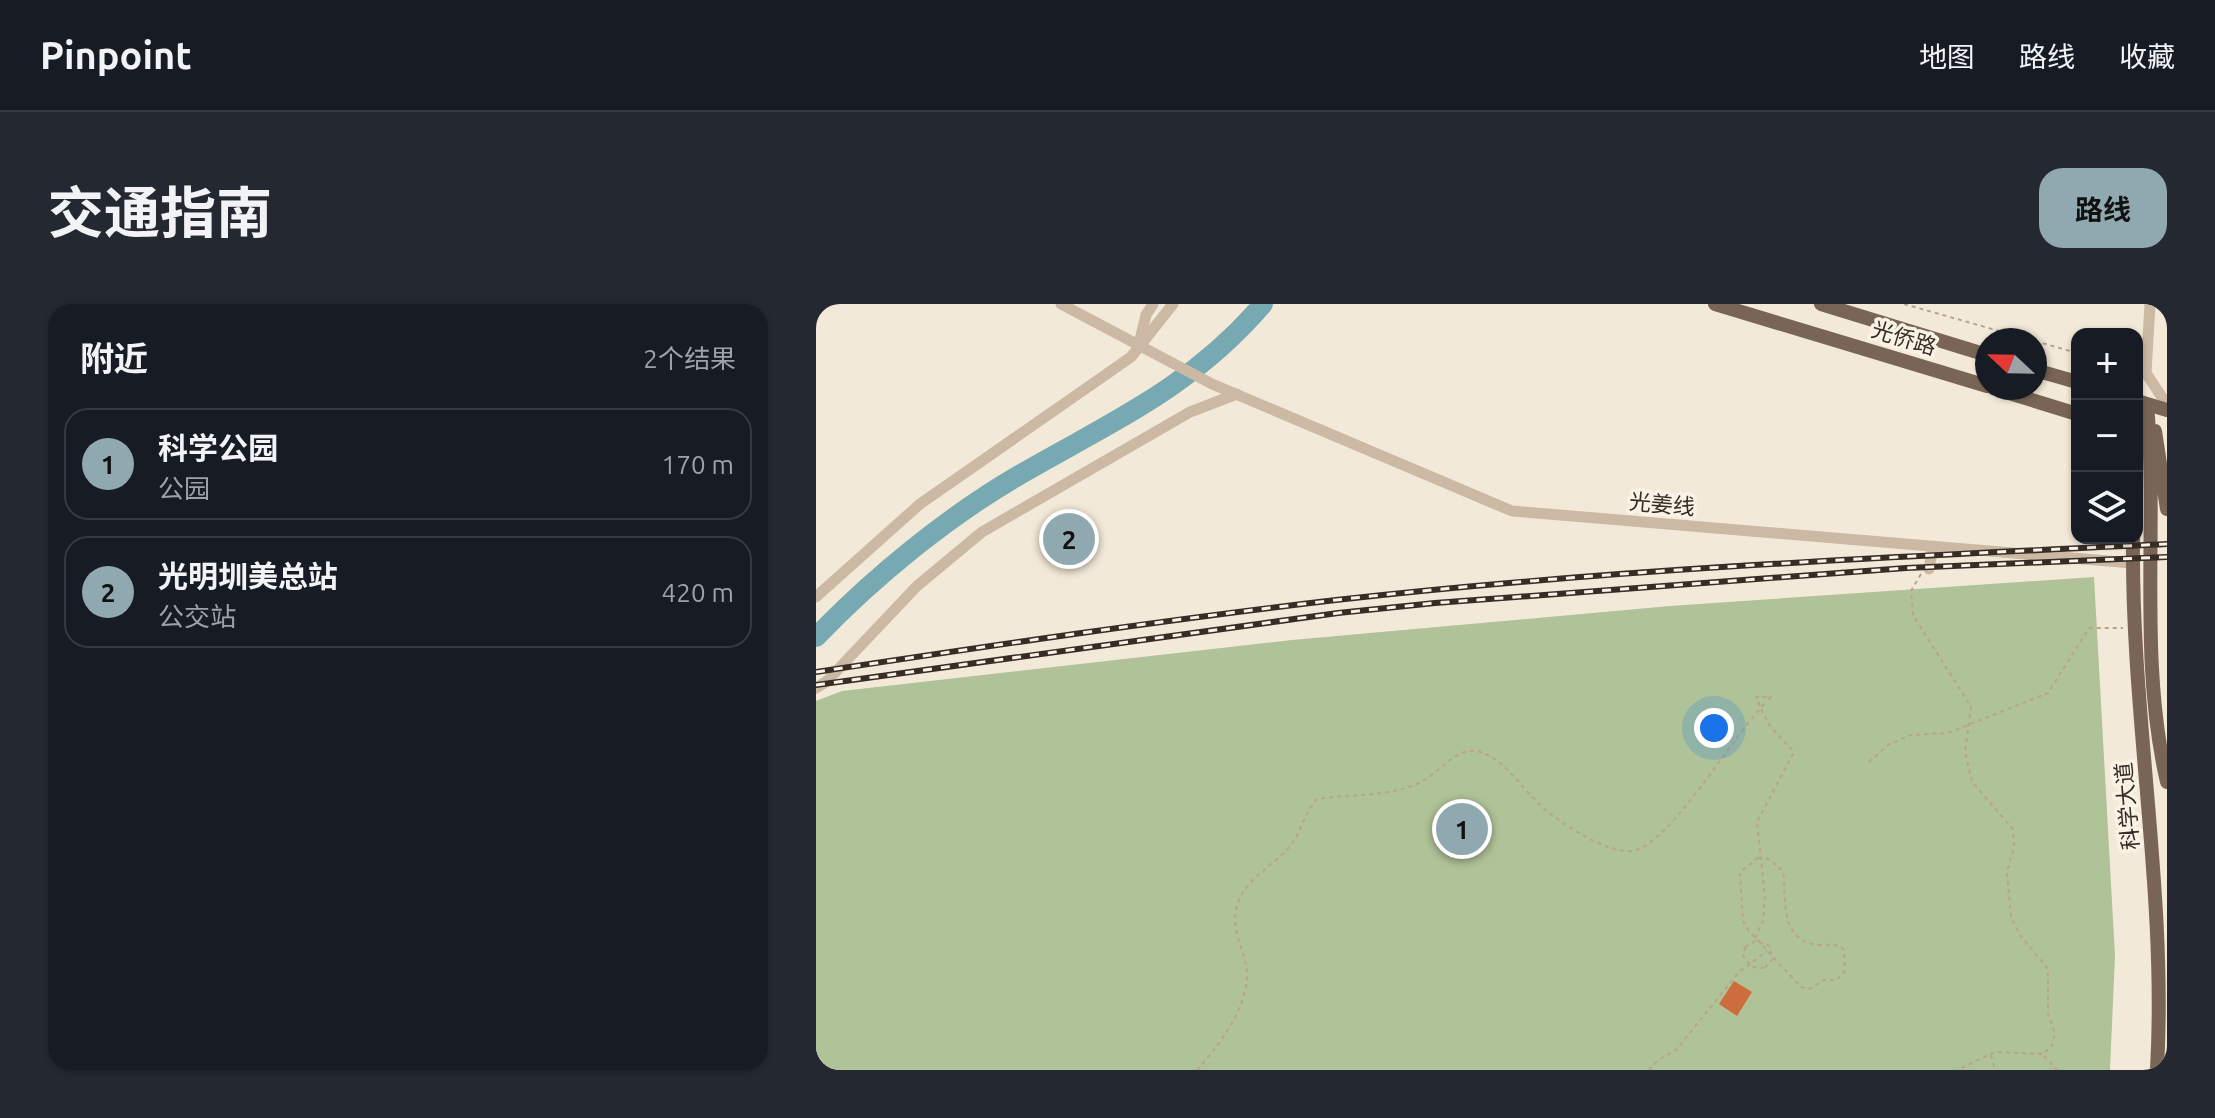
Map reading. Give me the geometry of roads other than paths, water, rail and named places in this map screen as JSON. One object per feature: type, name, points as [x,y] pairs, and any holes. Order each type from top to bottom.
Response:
[{"type":"main road","name":"光侨路","points":[[1715,304],[1975,382]]},
{"type":"main road","name":"光侨路","points":[[1821,304],[1975,351]]},
{"type":"main road","points":[[2047,373],[2071,380]]},
{"type":"main road","points":[[2032,400],[2071,412]]},
{"type":"main road","points":[[2143,402],[2167,408]]},
{"type":"main road","points":[[2143,406],[2167,509]]},
{"type":"main road","points":[[2143,406],[2150,436],[2153,702],[2167,782]]},
{"type":"main road","name":"科学大道","points":[[2133,544],[2135,629],[2157,914],[2157,1070]]},
{"type":"street","points":[[1061,304],[1138,346]]},
{"type":"street","points":[[1138,346],[1146,315],[1153,304]]},
{"type":"street","points":[[816,597],[920,504],[1131,357],[1173,304]]},
{"type":"street","points":[[2143,368],[2150,304]]},
{"type":"street","name":"光姜线","points":[[1138,346],[1212,384],[1512,511],[2132,563]]},
{"type":"street","points":[[2143,378],[2167,408]]},
{"type":"street","points":[[816,688],[827,681],[925,579],[982,532],[1190,412],[1237,394]]},
{"type":"street","points":[[1929,569],[1933,546]]},
{"type":"waterway","points":[[816,637],[887,570],[939,528],[993,491],[1119,419],[1179,380],[1236,333],[1263,304]]},
{"type":"railway","points":[[816,672],[1206,616],[1440,589],[1751,565],[2167,544]]},
{"type":"railway","points":[[816,685],[1338,613],[1435,603],[1906,568],[2167,557]]},
{"type":"place","name":"光明圳美总站","points":[[1069,539]]},
{"type":"place","name":"科学公园","points":[[1462,829]]}]
